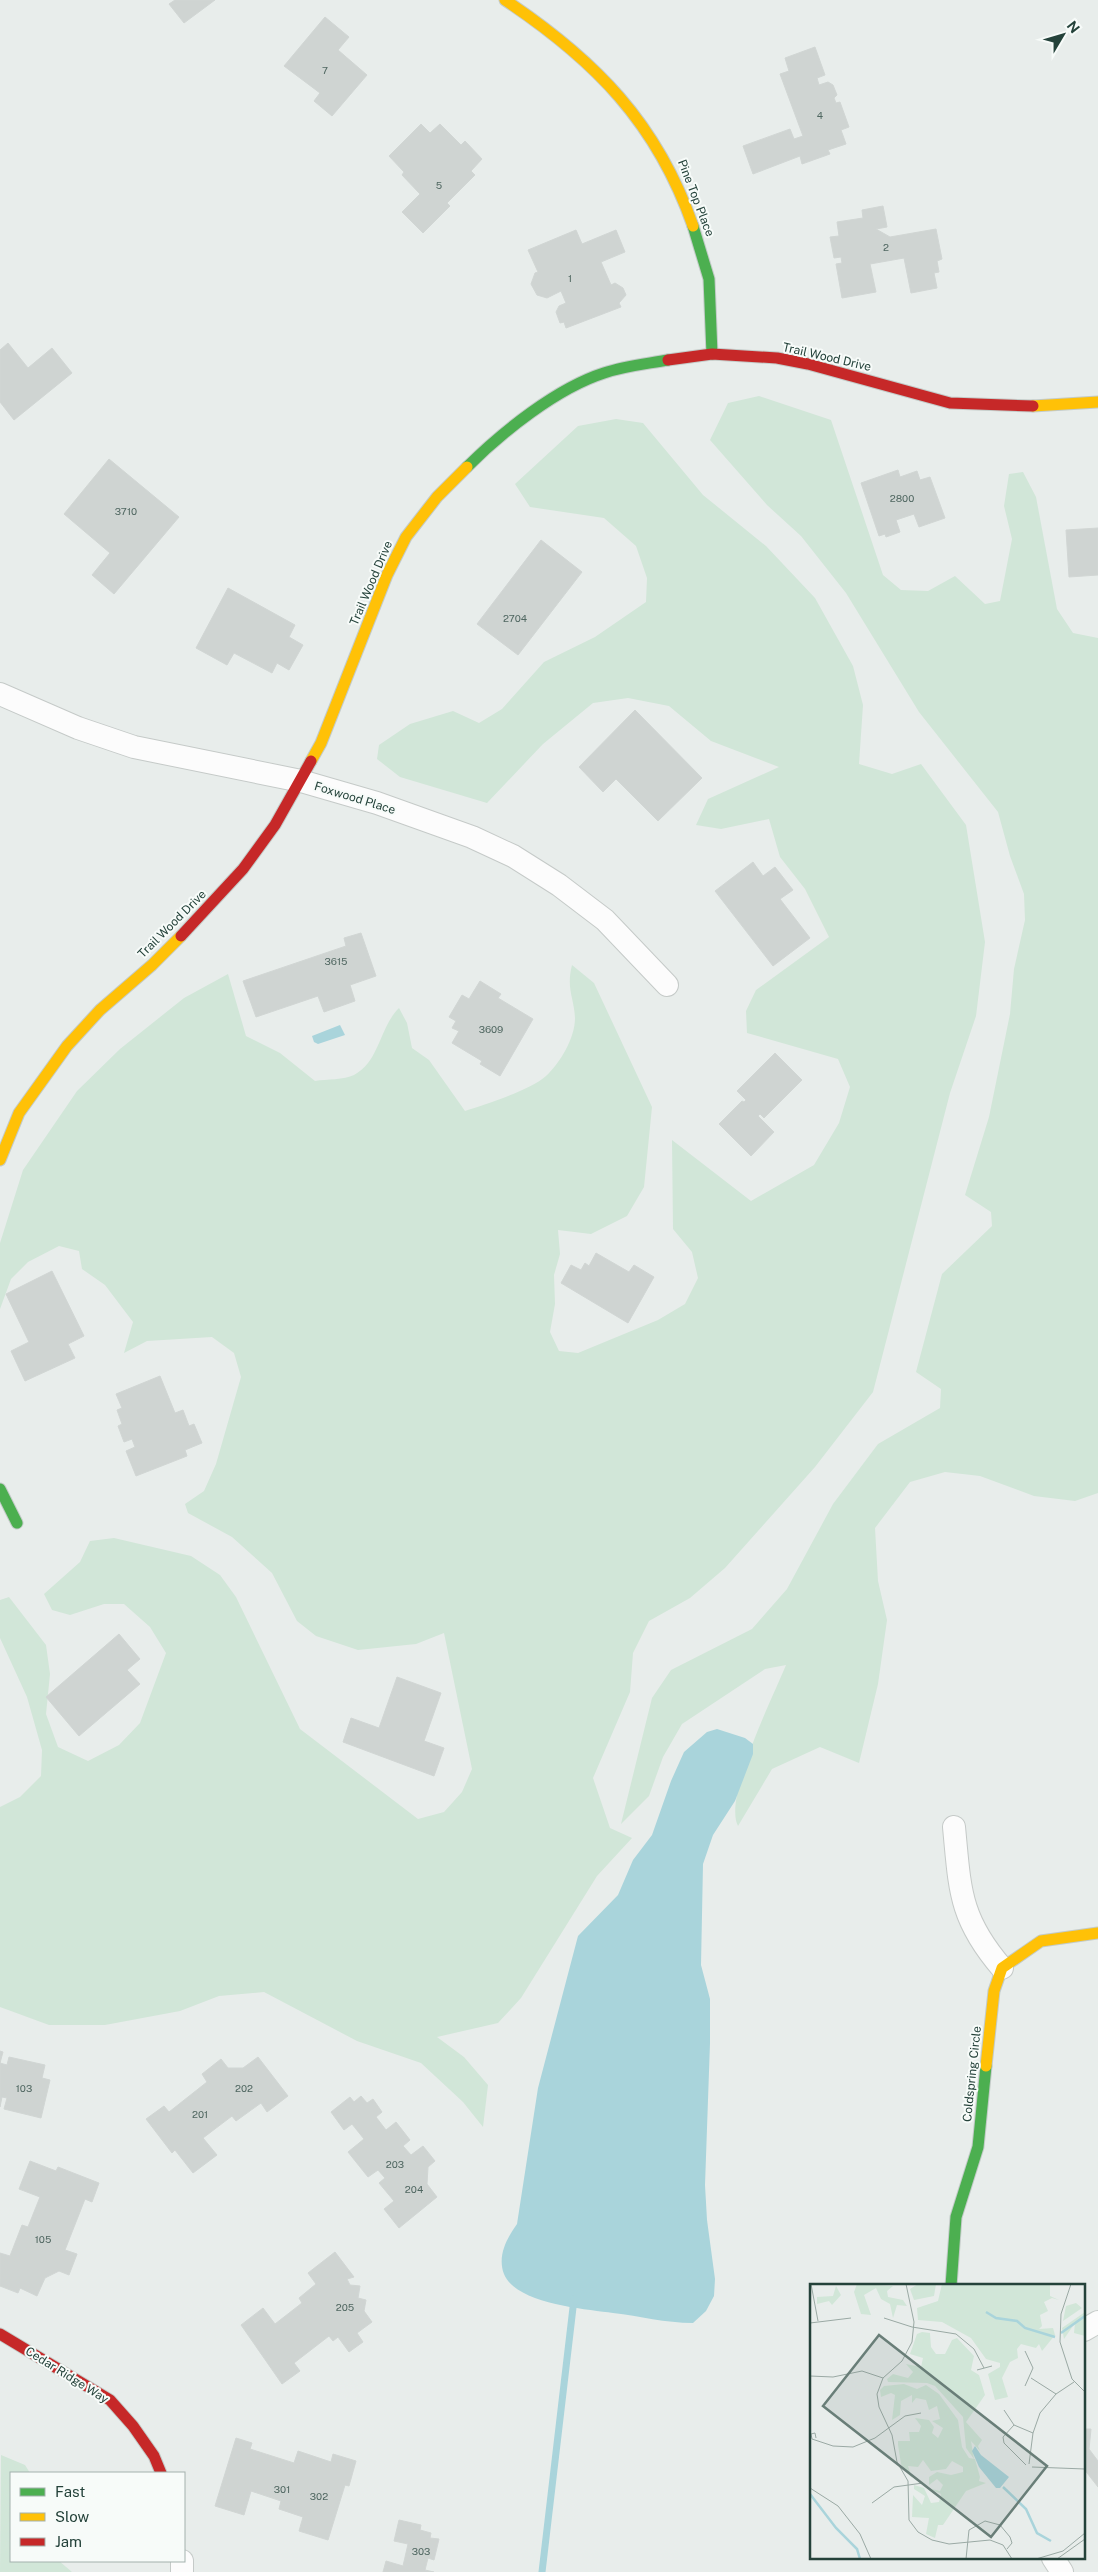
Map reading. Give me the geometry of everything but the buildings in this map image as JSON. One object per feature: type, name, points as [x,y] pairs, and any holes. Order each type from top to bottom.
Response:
[{"type":"street","name":"Pine Top Place","points":[[505,0],[539,21],[581,53],[627,101],[666,159],[690,214],[709,278],[712,354]]},
{"type":"street","name":"Trail Wood Drive","points":[[0,1160],[18,1114],[67,1046],[100,1010],[173,944],[243,869],[275,824],[301,782],[321,743],[396,556],[406,537],[437,497],[476,458],[518,424],[580,383],[630,366],[712,354],[777,358],[808,364],[950,403],[1016,407],[1098,402]]},
{"type":"street","name":"Foxwood Place","points":[[0,694],[78,728],[134,747],[301,782],[377,803],[472,837],[513,856],[559,885],[605,920],[668,985]]},
{"type":"street","points":[[0,1489],[17,1523]]},
{"type":"street","points":[[954,1827],[959,1884],[967,1916],[985,1948],[1002,1968],[1041,1941],[1098,1933]]},
{"type":"street","name":"Coldspring Circle","points":[[951,2284],[956,2217],[978,2147],[994,1991],[1002,1968]]},
{"type":"street","points":[[1086,2329],[1098,2322]]},
{"type":"street","name":"Cedar Ridge Way","points":[[0,2334],[110,2400],[133,2426],[154,2456],[160,2472]]},
{"type":"street","points":[[1053,2560],[1062,2572]]},
{"type":"green space","points":[[759,396],[831,420],[883,575],[901,590],[928,591],[955,576],[985,604],[1000,601],[1012,539],[1004,506],[1009,474],[1023,472],[1036,497],[1057,609],[1073,633],[1098,638],[1098,1493],[1075,1501],[1034,1496],[980,1476],[945,1472],[910,1482],[875,1528],[878,1581],[887,1620],[878,1684],[859,1763],[820,1747],[772,1769],[738,1826],[735,1812],[737,1793],[743,1771],[761,1722],[786,1665],[765,1669],[682,1724],[663,1757],[649,1796],[621,1824],[652,1698],[671,1670],[752,1629],[787,1589],[833,1504],[878,1444],[940,1408],[941,1389],[916,1372],[942,1274],[992,1226],[991,1212],[965,1195],[989,1117],[1010,1014],[1014,969],[1025,920],[1024,894],[1010,856],[998,812],[919,712],[846,593],[801,536],[767,505],[710,440],[728,403]]},
{"type":"green space","points":[[616,419],[643,423],[703,495],[766,546],[815,598],[853,666],[863,705],[859,764],[892,774],[921,764],[966,825],[985,942],[976,1016],[950,1093],[873,1392],[815,1467],[725,1568],[690,1598],[649,1621],[633,1653],[630,1692],[593,1778],[610,1828],[632,1838],[597,1876],[521,1998],[498,2023],[437,2037],[464,2057],[488,2085],[483,2127],[463,2102],[421,2063],[357,2041],[264,1992],[219,1996],[180,2011],[105,2025],[49,2025],[0,2007],[0,1807],[20,1797],[41,1776],[42,1750],[27,1697],[0,1638],[0,1600],[9,1597],[46,1645],[50,1674],[46,1714],[58,1747],[88,1761],[119,1745],[140,1723],[166,1653],[150,1627],[124,1604],[104,1604],[70,1615],[52,1610],[44,1594],[80,1562],[90,1541],[114,1538],[191,1556],[220,1575],[236,1597],[300,1729],[418,1819],[444,1812],[462,1792],[472,1769],[444,1633],[416,1644],[358,1650],[316,1636],[297,1621],[272,1573],[232,1537],[188,1513],[185,1504],[204,1491],[216,1464],[241,1377],[234,1353],[212,1337],[147,1341],[124,1353],[133,1322],[105,1285],[82,1269],[79,1251],[59,1246],[28,1262],[11,1279],[0,1309],[0,1243],[23,1170],[77,1091],[120,1049],[184,998],[228,974],[246,1036],[280,1053],[315,1081],[350,1077],[363,1069],[374,1053],[392,1016],[399,1008],[407,1023],[412,1048],[429,1060],[465,1111],[496,1101],[530,1086],[546,1076],[566,1050],[574,1026],[575,1018],[570,980],[572,965],[594,983],[652,1107],[644,1187],[627,1216],[591,1234],[558,1230],[560,1254],[554,1275],[555,1304],[550,1332],[559,1351],[578,1353],[658,1320],[685,1304],[698,1278],[692,1252],[673,1229],[672,1140],[751,1201],[814,1165],[839,1123],[850,1087],[838,1059],[747,1033],[746,1011],[756,990],[829,937],[805,889],[780,857],[769,819],[721,829],[696,825],[708,799],[779,767],[711,741],[669,706],[628,698],[593,703],[543,744],[487,803],[400,777],[377,759],[379,745],[410,724],[453,711],[479,723],[502,709],[544,662],[595,637],[646,602],[647,578],[636,546],[604,518],[530,507],[515,484],[578,426]]},
{"type":"green space","points":[[1,2455],[25,2465],[29,2472],[10,2472],[10,2562],[60,2562],[72,2572],[0,2572]]},
{"type":"water","points":[[340,1025],[345,1035],[318,1044],[314,1042],[312,1036]]},
{"type":"water","points":[[717,1729],[745,1738],[753,1744],[753,1754],[735,1801],[713,1835],[703,1864],[701,1965],[710,1999],[705,2185],[707,2220],[715,2279],[714,2296],[706,2311],[693,2323],[663,2321],[552,2303],[522,2292],[511,2284],[504,2274],[502,2254],[517,2224],[538,2088],[578,1936],[618,1895],[633,1860],[652,1835],[671,1781],[684,1752],[707,1732]]},
{"type":"waterway","points":[[542,2572],[574,2299]]},
{"type":"traffic: fast","points":[[693,226],[709,279],[712,354]]},
{"type":"traffic: fast","points":[[467,467],[531,412],[568,389],[604,373],[668,360]]},
{"type":"traffic: fast","points":[[0,1489],[17,1523]]},
{"type":"traffic: fast","points":[[951,2284],[956,2217],[978,2147],[986,2066]]},
{"type":"traffic: slow","points":[[505,0],[567,46],[595,71],[619,97],[641,125],[661,156],[678,189],[693,226]]},
{"type":"traffic: slow","points":[[1033,406],[1098,402]]},
{"type":"traffic: slow","points":[[311,761],[321,743],[387,575],[406,537],[437,497],[467,467]]},
{"type":"traffic: slow","points":[[0,1160],[19,1113],[67,1046],[100,1010],[152,965],[181,936]]},
{"type":"traffic: slow","points":[[986,2066],[994,1991],[1002,1968],[1041,1941],[1098,1933]]},
{"type":"traffic: jam","points":[[668,360],[712,354],[777,358],[808,364],[950,403],[1033,406]]},
{"type":"traffic: jam","points":[[181,936],[243,869],[275,825],[311,761]]},
{"type":"traffic: jam","points":[[0,2334],[110,2400],[133,2426],[154,2456],[161,2472]]}]
